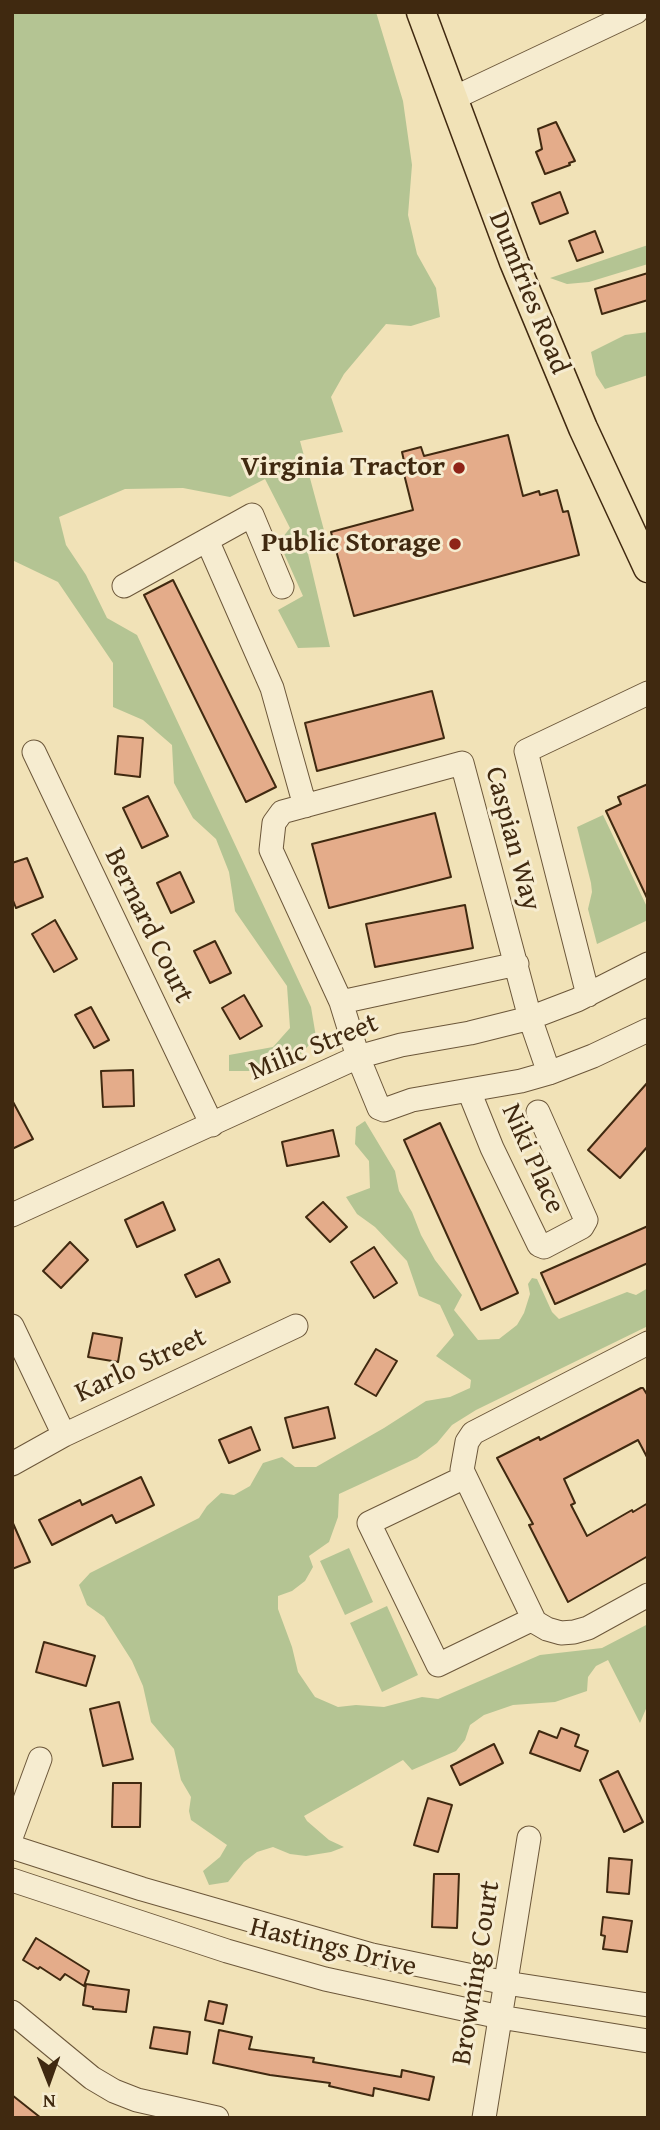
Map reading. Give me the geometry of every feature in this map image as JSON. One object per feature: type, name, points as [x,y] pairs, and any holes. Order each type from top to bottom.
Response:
[{"type":"main road","name":"Dumfries Road","points":[[421,12],[514,262],[583,428],[648,568]]},
{"type":"street","points":[[454,98],[636,12]]},
{"type":"street","points":[[124,586],[252,515],[282,587]]},
{"type":"street","points":[[207,540],[272,688],[305,806]]},
{"type":"street","points":[[588,995],[526,751],[648,693]]},
{"type":"street","name":"Bernard Court","points":[[34,752],[212,1125]]},
{"type":"street","name":"Caspian Way","points":[[358,1057],[341,1002],[271,850],[274,823],[282,812],[462,763],[530,1018]]},
{"type":"street","points":[[341,1002],[517,964]]},
{"type":"street","name":"Milic Street","points":[[12,1215],[358,1057],[401,1045],[470,1033],[530,1018],[588,995],[648,964]]},
{"type":"street","name":"Niki Place","points":[[530,1018],[549,1073]]},
{"type":"street","name":"Niki Place","points":[[358,1057],[379,1108],[384,1110],[412,1100],[521,1081],[549,1073],[648,1030]]},
{"type":"street","name":"Niki Place","points":[[469,1091],[539,1245],[544,1247],[582,1227],[586,1220],[538,1112]]},
{"type":"street","points":[[12,1326],[64,1435]]},
{"type":"street","name":"Karlo Street","points":[[12,1464],[64,1435],[296,1326]]},
{"type":"street","points":[[648,1343],[473,1433],[467,1443],[462,1470],[533,1619],[547,1629],[561,1633],[588,1628],[648,1595]]},
{"type":"street","points":[[466,1477],[369,1524],[438,1665],[533,1619]]},
{"type":"street","points":[[12,1835],[40,1759]]},
{"type":"street","name":"Browning Court","points":[[484,2118],[529,1838]]},
{"type":"street","name":"Hastings Drive","points":[[12,1847],[142,1889],[372,1955],[506,1983],[648,2005]]},
{"type":"street","name":"Hastings Drive","points":[[12,1880],[227,1951],[325,1979],[500,2017],[648,2041]]},
{"type":"street","points":[[12,2012],[92,2078],[114,2091],[137,2100],[217,2118]]},
{"type":"green space","points":[[12,12],[376,12],[403,101],[412,165],[408,215],[417,254],[436,288],[440,317],[411,326],[386,324],[344,374],[331,397],[343,432],[300,441],[325,534],[305,541],[330,647],[298,648],[278,610],[303,596],[279,542],[290,528],[265,479],[230,497],[183,488],[125,489],[59,517],[66,545],[86,575],[107,618],[137,635],[311,1007],[316,1037],[294,1062],[255,1071],[229,1071],[229,1055],[273,1047],[290,1028],[287,986],[235,911],[229,872],[216,839],[193,818],[174,783],[172,745],[143,720],[113,707],[113,663],[58,582],[12,560]]},
{"type":"green space","points":[[648,245],[648,264],[589,282],[567,284],[550,278]]},
{"type":"green space","points":[[648,332],[648,375],[605,389],[596,375],[591,352],[625,335]]},
{"type":"green space","points":[[603,815],[648,909],[648,920],[597,944],[588,909],[591,883],[577,827]]},
{"type":"green space","points":[[365,1121],[395,1171],[399,1191],[412,1212],[421,1235],[435,1260],[462,1295],[454,1310],[478,1340],[499,1339],[517,1325],[524,1313],[530,1294],[528,1284],[532,1278],[537,1279],[552,1312],[559,1319],[627,1292],[636,1295],[648,1288],[648,1326],[476,1410],[452,1425],[437,1443],[417,1458],[339,1494],[338,1517],[329,1542],[309,1556],[313,1567],[305,1581],[292,1591],[278,1596],[278,1609],[298,1672],[315,1697],[338,1707],[384,1707],[422,1697],[438,1699],[540,1655],[602,1648],[648,1624],[648,1704],[640,1723],[608,1660],[596,1666],[588,1677],[587,1691],[555,1702],[513,1705],[484,1715],[470,1725],[465,1740],[456,1751],[412,1770],[403,1760],[304,1816],[329,1840],[344,1847],[306,1856],[290,1854],[273,1847],[257,1852],[244,1862],[228,1882],[209,1885],[203,1871],[220,1857],[227,1845],[191,1820],[191,1797],[181,1780],[174,1749],[151,1722],[143,1686],[132,1661],[104,1617],[87,1605],[79,1585],[90,1573],[199,1518],[221,1493],[234,1495],[250,1486],[263,1463],[282,1457],[295,1467],[316,1467],[426,1401],[450,1397],[470,1388],[471,1380],[436,1356],[454,1335],[440,1305],[419,1296],[407,1261],[375,1227],[357,1214],[346,1197],[370,1188],[369,1161],[355,1144],[356,1127]]},
{"type":"green space","points":[[349,1548],[373,1602],[345,1615],[320,1561]]},
{"type":"green space","points":[[387,1606],[418,1675],[382,1692],[350,1623]]},
{"type":"building","points":[[556,122],[575,161],[545,174],[536,152],[542,149],[538,129]]},
{"type":"building","points":[[560,192],[568,213],[540,224],[532,203]]},
{"type":"building","points":[[595,231],[603,252],[577,261],[569,241]]},
{"type":"building","points":[[648,273],[648,300],[602,314],[595,289]]},
{"type":"building","name":"Public Storage","points":[[508,435],[523,496],[539,491],[540,495],[557,490],[563,512],[568,511],[579,555],[354,616],[331,532],[413,510],[401,462],[404,461],[402,452],[421,447],[424,456]]},
{"type":"building","points":[[173,580],[276,787],[246,802],[144,595]]},
{"type":"building","points":[[432,691],[444,738],[317,771],[305,723]]},
{"type":"building","points":[[118,736],[143,738],[140,777],[115,774]]},
{"type":"building","points":[[648,784],[648,900],[606,811],[621,804],[618,797]]},
{"type":"building","points":[[148,796],[168,836],[142,848],[123,808]]},
{"type":"building","points":[[435,813],[451,877],[329,908],[312,844]]},
{"type":"building","points":[[27,858],[43,897],[16,908],[12,898],[12,863]]},
{"type":"building","points":[[180,872],[194,902],[171,913],[157,883]]},
{"type":"building","points":[[465,905],[473,948],[375,967],[366,924]]},
{"type":"building","points":[[55,920],[77,959],[54,972],[32,934]]},
{"type":"building","points":[[215,941],[231,973],[210,983],[194,951]]},
{"type":"building","points":[[244,995],[262,1026],[240,1039],[222,1008]]},
{"type":"building","points":[[91,1007],[109,1040],[94,1048],[75,1015]]},
{"type":"building","points":[[133,1070],[134,1106],[103,1107],[101,1071]]},
{"type":"building","points":[[648,1082],[648,1146],[620,1178],[588,1150]]},
{"type":"building","points":[[12,1100],[33,1139],[12,1149]]},
{"type":"building","points":[[440,1123],[518,1293],[481,1310],[404,1140]]},
{"type":"building","points":[[333,1130],[339,1156],[287,1166],[282,1142]]},
{"type":"building","points":[[163,1202],[175,1230],[137,1247],[125,1220]]},
{"type":"building","points":[[323,1202],[347,1227],[330,1242],[306,1217]]},
{"type":"building","points":[[648,1226],[648,1263],[555,1304],[541,1273]]},
{"type":"building","points":[[70,1242],[88,1260],[61,1288],[43,1271]]},
{"type":"building","points":[[374,1247],[397,1283],[374,1298],[351,1262]]},
{"type":"building","points":[[219,1259],[230,1282],[196,1297],[185,1275]]},
{"type":"building","points":[[93,1333],[122,1338],[118,1362],[88,1357]]},
{"type":"building","points":[[376,1349],[397,1361],[376,1396],[355,1384]]},
{"type":"building","points":[[641,1388],[648,1396],[648,1459],[638,1440],[564,1479],[575,1503],[571,1505],[587,1536],[648,1503],[648,1556],[568,1602],[529,1525],[533,1524],[497,1458],[539,1437],[540,1440]]},
{"type":"building","points":[[328,1407],[335,1438],[293,1448],[285,1418]]},
{"type":"building","points":[[251,1427],[260,1450],[229,1463],[219,1440]]},
{"type":"building","points":[[141,1477],[154,1505],[116,1523],[112,1515],[52,1545],[39,1520],[80,1500],[82,1505]]},
{"type":"building","points":[[12,1521],[30,1562],[12,1569]]},
{"type":"building","points":[[44,1642],[95,1656],[86,1686],[36,1672]]},
{"type":"building","points":[[119,1702],[133,1759],[103,1766],[90,1709]]},
{"type":"building","points":[[561,1728],[579,1735],[575,1746],[588,1751],[580,1771],[530,1753],[539,1731],[557,1738]]},
{"type":"building","points":[[494,1744],[503,1763],[460,1785],[451,1766]]},
{"type":"building","points":[[618,1771],[643,1822],[624,1832],[600,1780]]},
{"type":"building","points":[[113,1783],[141,1783],[140,1827],[112,1827]]},
{"type":"building","points":[[428,1798],[452,1805],[438,1852],[414,1845]]},
{"type":"building","points":[[609,1858],[632,1860],[629,1894],[607,1892]]},
{"type":"building","points":[[434,1874],[459,1874],[457,1928],[432,1927]]},
{"type":"building","points":[[603,1917],[632,1921],[627,1952],[603,1949]]},
{"type":"building","points":[[36,1938],[89,1971],[84,1986],[65,1974],[60,1980],[23,1960]]},
{"type":"building","points":[[86,1984],[129,1990],[126,2012],[93,2009],[83,2005]]},
{"type":"building","points":[[209,2001],[227,2005],[223,2024],[205,2020]]},
{"type":"building","points":[[154,2027],[190,2032],[187,2054],[150,2048]]},
{"type":"building","points":[[219,2030],[252,2037],[249,2049],[314,2058],[313,2062],[401,2077],[402,2070],[434,2077],[429,2100],[374,2088],[373,2096],[329,2086],[330,2083],[270,2075],[213,2063]]},
{"type":"building","points":[[12,2095],[41,2118],[12,2118]]},
{"type":"place","name":"Virginia Tractor","points":[[459,468]]},
{"type":"place","name":"Public Storage","points":[[455,544]]}]
